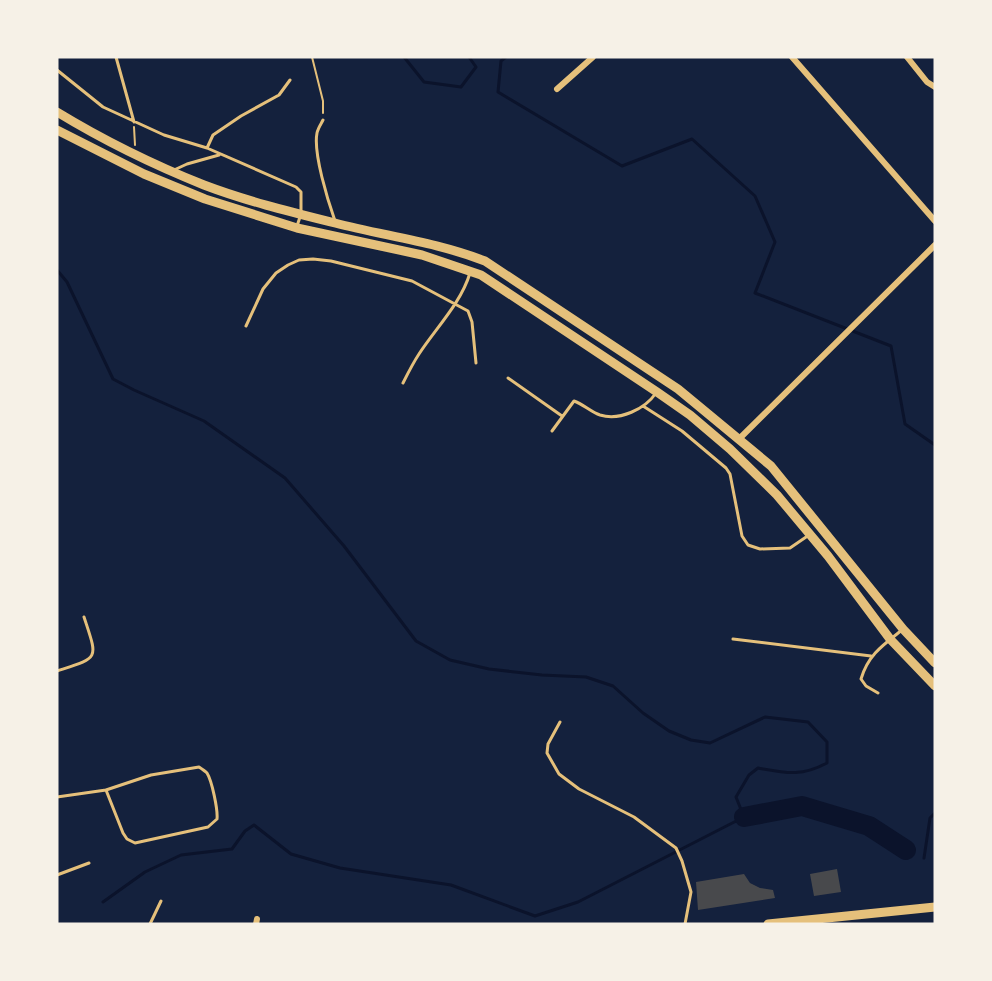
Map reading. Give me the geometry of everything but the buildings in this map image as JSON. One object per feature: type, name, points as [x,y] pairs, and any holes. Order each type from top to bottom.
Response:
[{"type":"main road","points":[[57,112],[136,154],[235,195],[336,223],[454,250],[484,261],[665,381],[771,466],[903,629],[935,663]]},
{"type":"main road","points":[[57,130],[144,174],[205,200],[297,228],[422,255],[481,275],[657,392],[690,415],[730,448],[777,495],[810,534],[890,639],[935,686]]},
{"type":"main road","points":[[657,392],[665,381]]},
{"type":"main road","points":[[768,924],[935,907]]},
{"type":"street","points":[[557,89],[593,57]]},
{"type":"street","points":[[792,57],[935,221]]},
{"type":"street","points":[[907,57],[927,82],[935,87]]},
{"type":"street","points":[[739,439],[935,245]]},
{"type":"lane","points":[[116,57],[134,122]]},
{"type":"lane","points":[[57,70],[103,107],[164,135],[207,148],[296,187],[301,192],[301,214],[297,228]]},
{"type":"lane","points":[[207,148],[213,135],[279,95],[290,80]]},
{"type":"lane","points":[[323,120],[317,132],[316,145],[328,200],[336,223]]},
{"type":"lane","points":[[173,171],[187,164],[221,155]]},
{"type":"lane","points":[[246,326],[263,289],[276,273],[299,260],[331,261],[412,281],[468,311],[472,322],[476,363]]},
{"type":"lane","points":[[403,383],[418,356],[468,282],[471,271]]},
{"type":"lane","points":[[508,378],[562,416]]},
{"type":"lane","points":[[552,431],[574,401],[602,416],[629,413],[651,400],[657,392]]},
{"type":"lane","points":[[643,406],[682,431],[726,468],[730,474],[742,536],[748,545],[760,549],[790,548],[810,534]]},
{"type":"lane","points":[[57,671],[89,661],[93,655],[93,646],[84,617]]},
{"type":"lane","points":[[878,693],[861,679],[871,656],[903,629]]},
{"type":"lane","points":[[733,639],[871,656]]},
{"type":"lane","points":[[560,722],[548,744],[547,753],[559,774],[579,789],[634,817],[676,848],[690,892],[685,924]]},
{"type":"lane","points":[[57,797],[105,790],[152,776],[199,767],[207,772],[217,819],[208,827],[135,843],[127,839],[123,833],[105,790]]},
{"type":"lane","points":[[57,875],[89,863]]},
{"type":"lane","points":[[150,924],[161,901]]},
{"type":"path","points":[[312,57],[323,101],[323,120]]},
{"type":"path","points":[[134,122],[136,154]]},
{"type":"waterway","points":[[404,57],[424,82],[461,87],[476,67],[469,57]]},
{"type":"waterway","points":[[506,57],[501,61],[498,92],[622,166],[692,139],[755,196],[775,242],[755,293],[891,346],[905,424],[935,445]]},
{"type":"waterway","points":[[57,270],[67,282],[113,379],[204,421],[285,478],[344,546],[416,641],[450,660],[489,669],[586,677],[613,686],[643,713],[669,731],[691,740],[710,743],[765,717],[808,722],[827,742],[827,763],[818,767],[793,773],[758,768],[749,775],[736,797],[744,817],[578,902],[535,916],[451,885],[340,868],[291,854],[254,825],[245,831],[232,849],[181,855],[145,872],[103,902]]},
{"type":"waterway","points":[[744,817],[802,806],[869,826],[906,850]]},
{"type":"waterway","points":[[924,858],[930,818],[935,813]]}]
